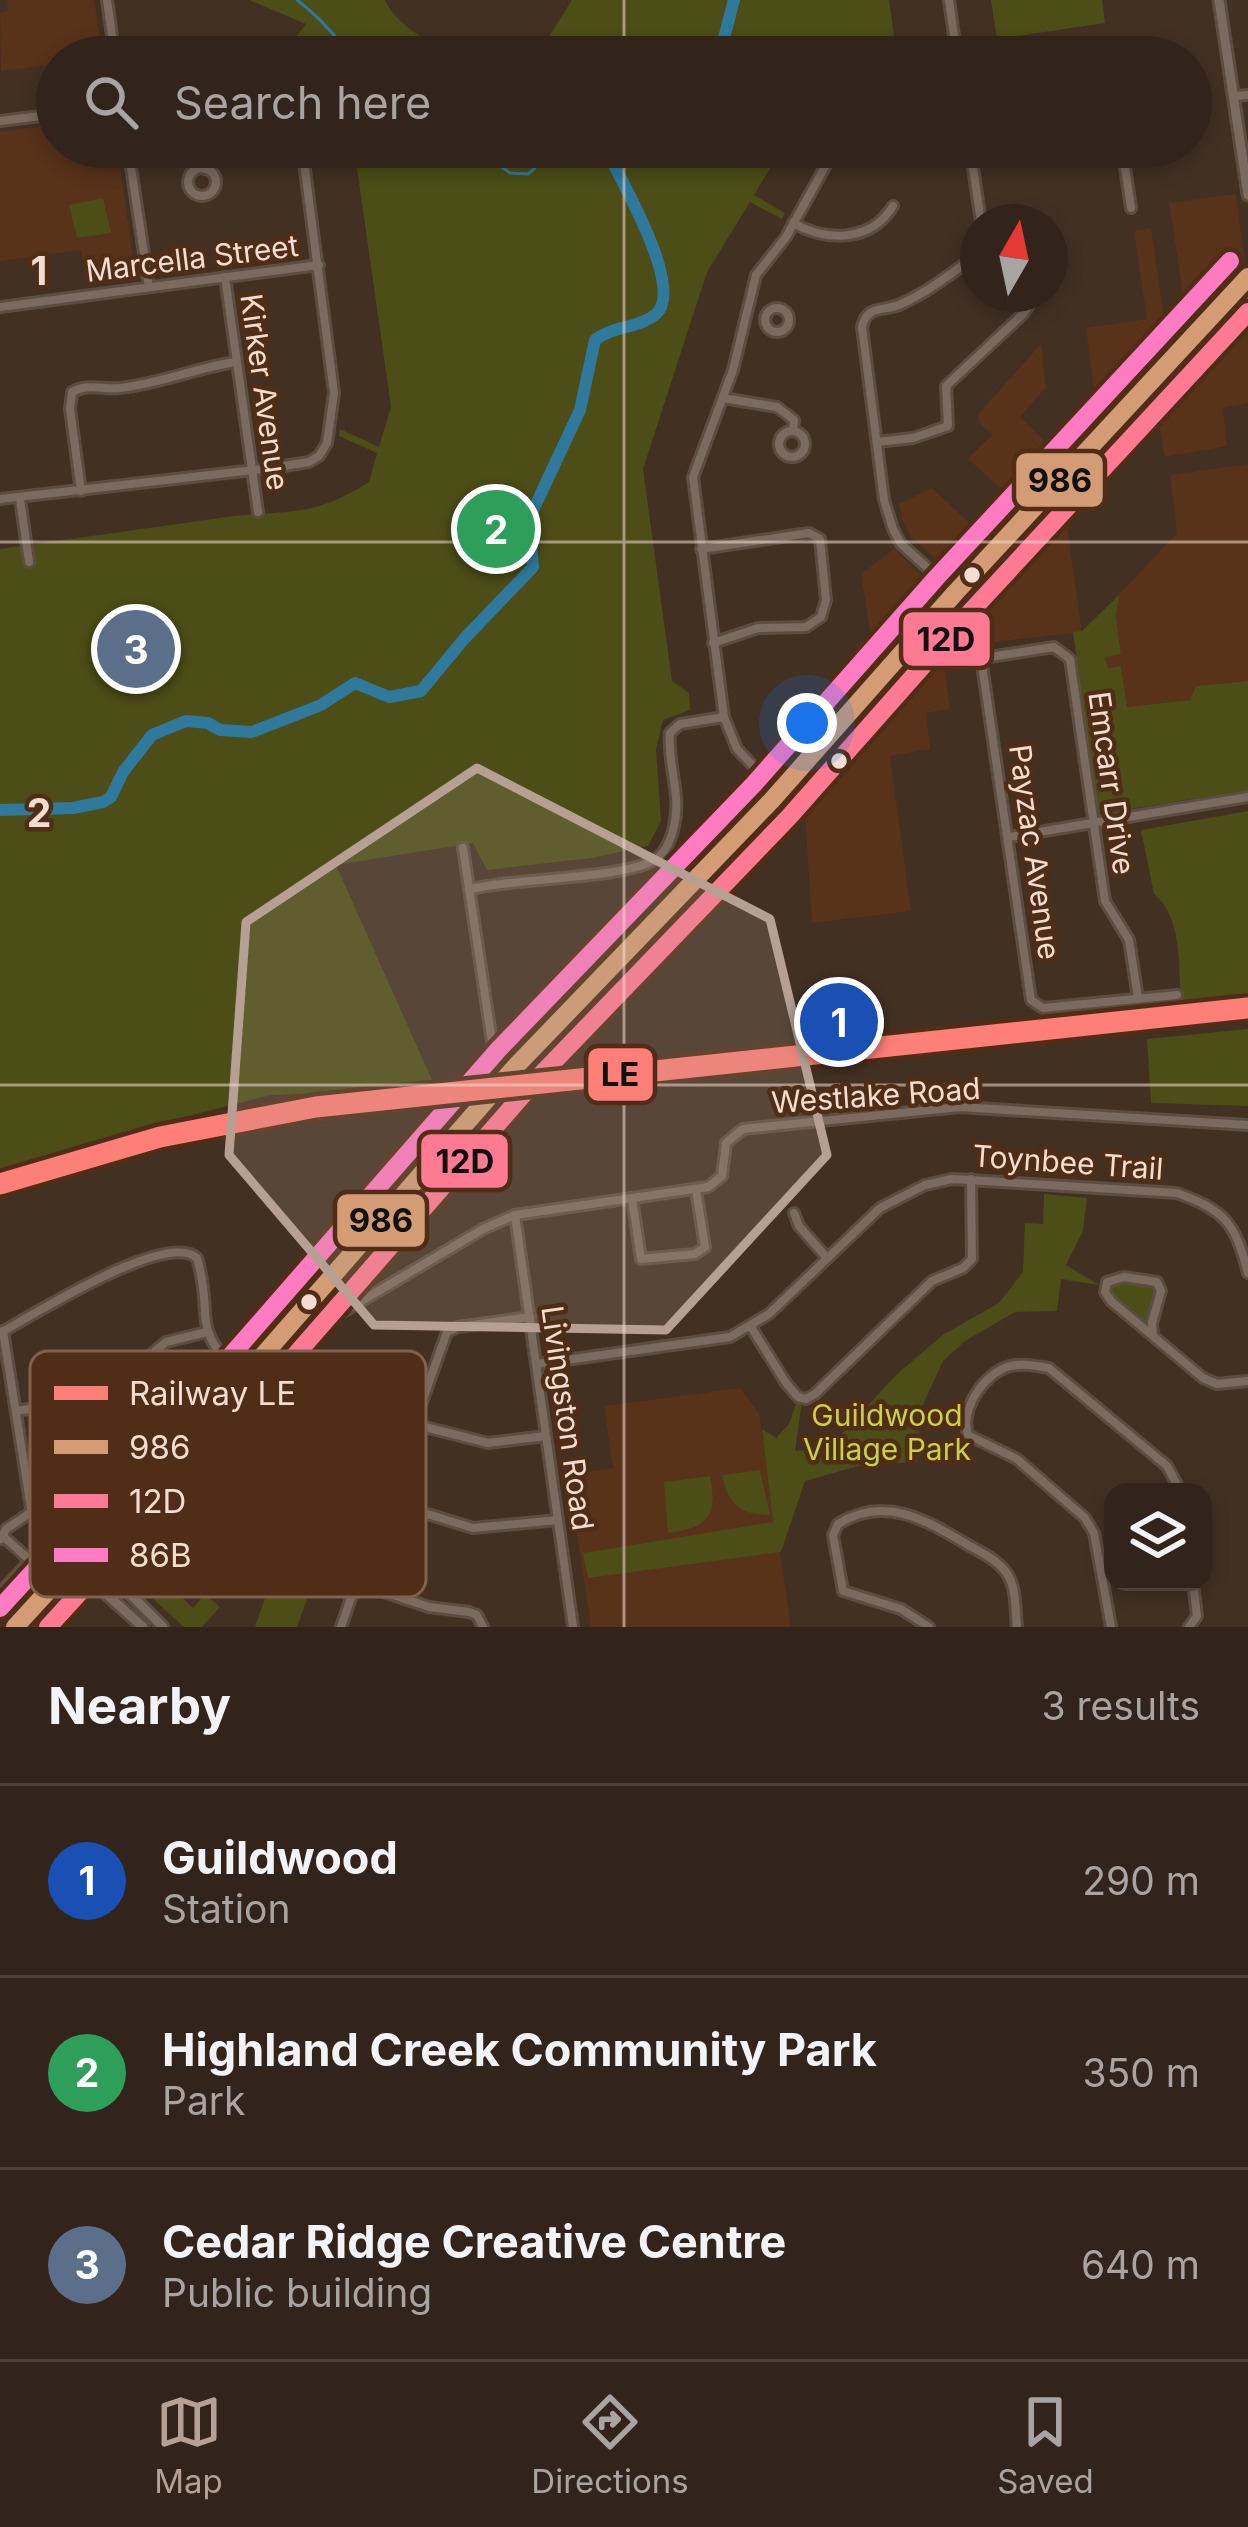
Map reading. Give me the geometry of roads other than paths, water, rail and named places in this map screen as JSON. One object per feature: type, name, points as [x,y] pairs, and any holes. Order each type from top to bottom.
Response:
[{"type":"main road","points":[[284,1351],[579,1011],[955,592],[1248,277]]},
{"type":"main road","points":[[267,1351],[452,1137],[790,804],[968,603],[1248,302]]},
{"type":"main road","points":[[15,1627],[43,1597]]},
{"type":"main road","points":[[38,1627],[66,1597]]},
{"type":"street","points":[[107,0],[112,36]]},
{"type":"street","points":[[949,0],[954,36]]},
{"type":"street","points":[[1219,0],[1248,196]]},
{"type":"street","points":[[1234,96],[1248,94]]},
{"type":"street","points":[[0,121],[36,117]]},
{"type":"street","points":[[131,168],[148,287]]},
{"type":"street","points":[[0,499],[310,462],[327,443],[334,386],[305,168]]},
{"type":"street","points":[[790,804],[737,749],[724,717],[692,484],[723,398],[756,275],[824,168]]},
{"type":"street","points":[[973,168],[978,204]]},
{"type":"street","points":[[1125,168],[1131,208]]},
{"type":"street","points":[[793,223],[825,238],[837,238],[875,227],[893,206]]},
{"type":"street","name":"Marcella Street","points":[[0,307],[319,266]]},
{"type":"street","points":[[960,266],[908,300],[871,310],[862,327],[884,500],[893,529],[901,544],[968,603]]},
{"type":"street","name":"Kirker Avenue","points":[[225,278],[258,512]]},
{"type":"street","points":[[877,442],[914,438],[948,426],[946,386],[1024,312]]},
{"type":"street","points":[[746,314],[764,318]]},
{"type":"street","points":[[81,491],[72,392],[79,387],[111,389],[165,382],[236,362]]},
{"type":"street","points":[[723,398],[784,410],[794,420],[793,430]]},
{"type":"street","points":[[20,499],[29,562]]},
{"type":"street","points":[[701,549],[809,533],[820,539],[826,600],[821,617],[806,627],[758,628],[713,643]]},
{"type":"street","name":"Payzac Avenue","points":[[968,603],[974,610],[983,658],[1034,1004],[1043,1008],[1138,998]]},
{"type":"street","name":"Emcarr Drive","points":[[983,658],[1054,647],[1070,659],[1105,902],[1129,940],[1138,998]]},
{"type":"street","points":[[471,890],[614,870],[658,858],[676,823],[670,733],[680,724],[724,717]]},
{"type":"street","points":[[1009,837],[1248,797]]},
{"type":"street","points":[[463,848],[494,1062]]},
{"type":"street","points":[[1138,998],[1177,995]]},
{"type":"street","name":"Westlake Road","points":[[696,1190],[722,1176],[726,1143],[743,1129],[960,1107],[1248,1125]]},
{"type":"street","points":[[751,1327],[793,1391],[806,1399],[815,1394],[932,1281],[972,1259],[971,1179]]},
{"type":"street","name":"Toynbee Trail","points":[[538,1364],[707,1343],[751,1327],[880,1208],[925,1185],[971,1179],[1177,1193],[1226,1217],[1240,1241],[1248,1273]]},
{"type":"street","points":[[294,1340],[515,1215],[632,1198],[696,1190],[705,1247],[695,1254],[641,1259],[632,1198]]},
{"type":"street","points":[[794,1213],[799,1226],[827,1258]]},
{"type":"street","name":"Livingston Road","points":[[515,1215],[573,1627]]},
{"type":"street","points":[[30,1494],[1,1332],[136,1261],[178,1250],[197,1258],[207,1332],[218,1351]]},
{"type":"street","points":[[1153,1336],[1161,1291],[1157,1282],[1124,1277],[1107,1282],[1108,1297],[1164,1348],[1210,1382],[1248,1382],[1248,1371]]},
{"type":"street","points":[[426,1391],[447,1332],[530,1317]]},
{"type":"street","points":[[155,1351],[166,1342],[207,1332]]},
{"type":"street","points":[[1111,1627],[1088,1522],[1017,1460],[968,1435],[964,1424],[974,1399],[998,1370],[1025,1364],[1049,1368],[1167,1466],[1176,1483]]},
{"type":"street","points":[[16,1412],[30,1410]]},
{"type":"street","points":[[426,1427],[488,1443],[546,1436]]},
{"type":"street","points":[[929,1627],[887,1604],[843,1591],[833,1535],[838,1523],[862,1513],[892,1510],[911,1513],[962,1541],[1007,1573],[1017,1627]]},
{"type":"street","points":[[0,1593],[30,1561],[2,1533],[30,1513]]},
{"type":"street","points":[[426,1515],[473,1528],[558,1520]]},
{"type":"street","points":[[1189,1627],[1197,1616],[1194,1591]]},
{"type":"street","points":[[109,1597],[143,1627]]},
{"type":"street","points":[[132,1597],[163,1627]]},
{"type":"street","points":[[340,1627],[352,1597]]},
{"type":"street","points":[[401,1597],[429,1607],[469,1612],[483,1627]]},
{"type":"waterway","points":[[297,0],[335,36]]},
{"type":"waterway","points":[[725,36],[734,0]]},
{"type":"waterway","points":[[503,168],[528,174],[535,168]]},
{"type":"waterway","points":[[0,810],[73,808],[103,802],[152,735],[186,721],[252,732],[321,705],[355,683],[389,697],[421,691],[533,567],[529,519],[580,410],[595,340],[649,319],[663,301],[656,257],[616,168]]},
{"type":"railway","points":[[0,1189],[162,1142],[316,1112],[1248,1013]]},
{"type":"rail line","name":"LE","points":[[0,1184],[160,1137],[316,1107],[1248,1008]]},
{"type":"place","name":"Highland Creek Community Park","points":[[496,529]]},
{"type":"place","name":"Cedar Ridge Creative Centre","points":[[136,649]]},
{"type":"place","name":"Guildwood","points":[[839,1022]]},
{"type":"park label","name":"Guildwood Village Park","points":[[887,1432]]}]
